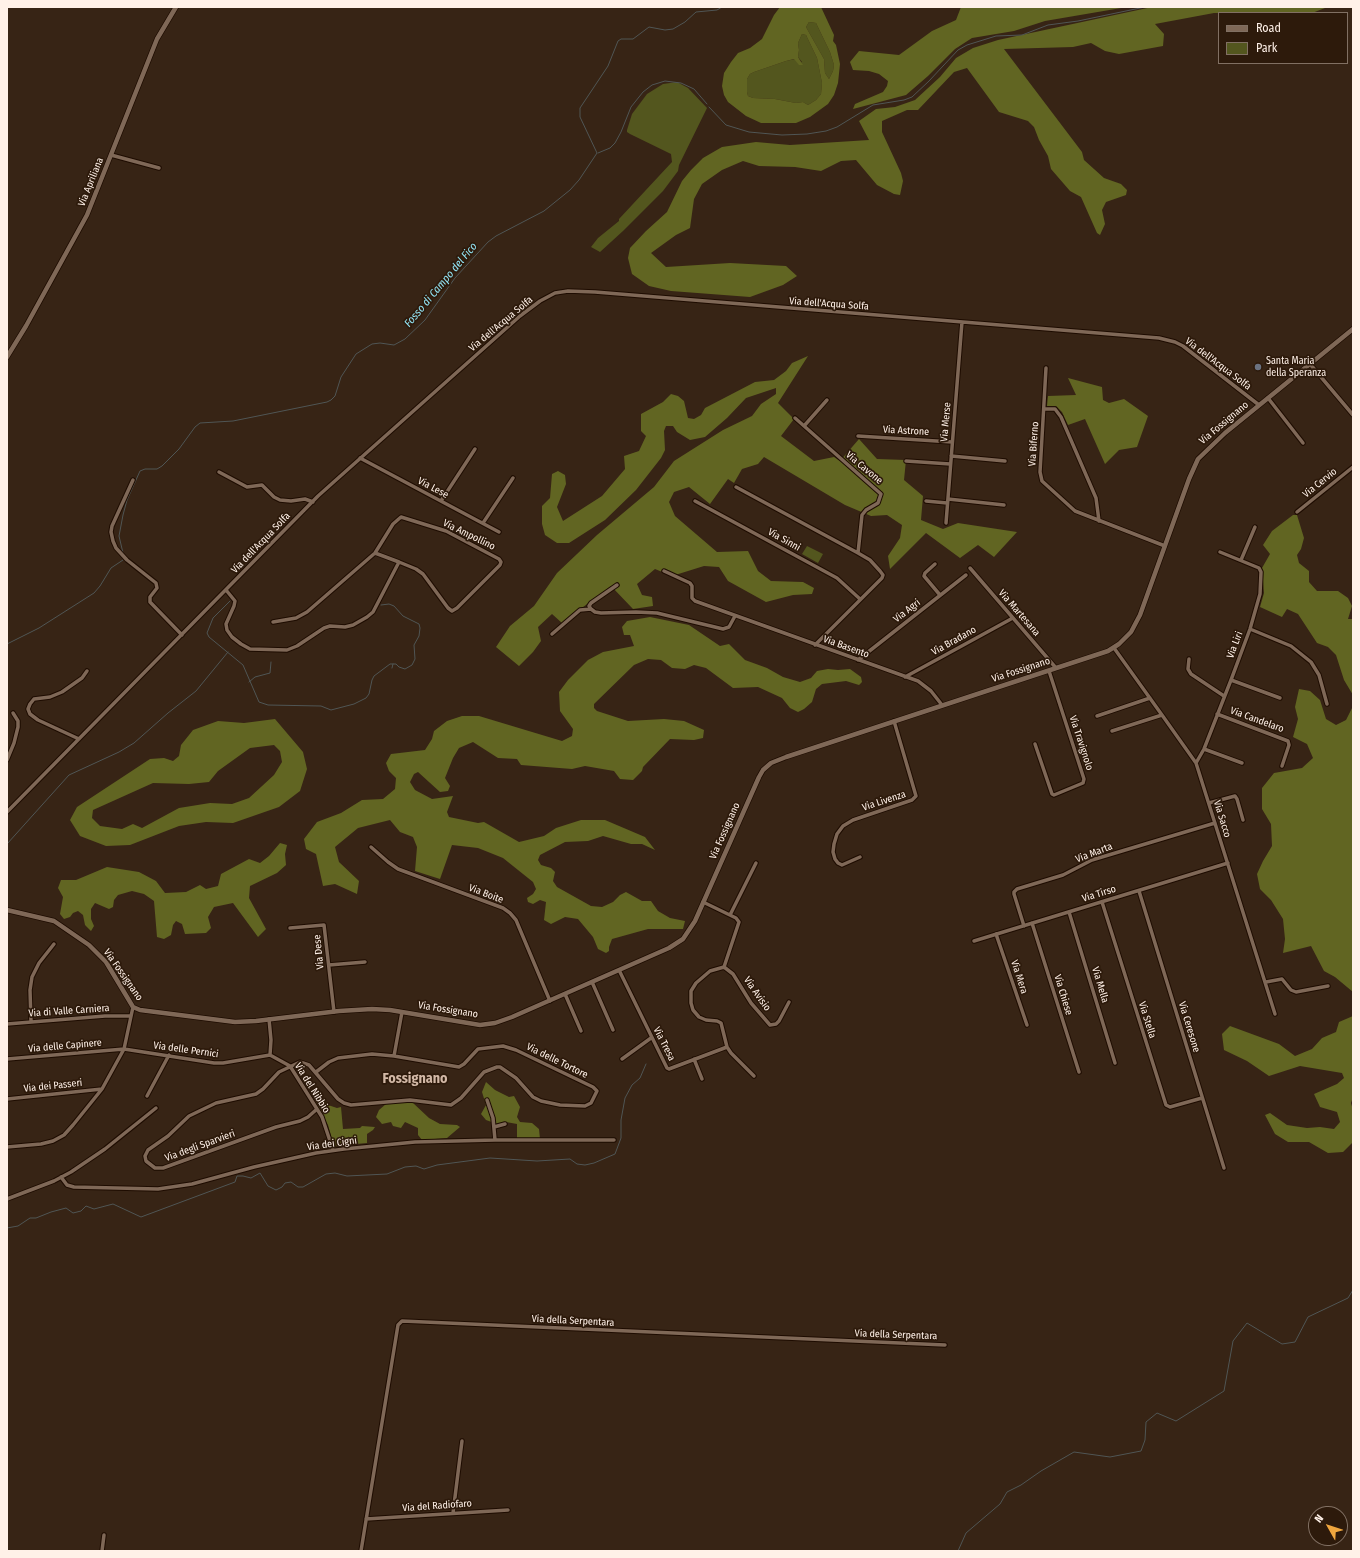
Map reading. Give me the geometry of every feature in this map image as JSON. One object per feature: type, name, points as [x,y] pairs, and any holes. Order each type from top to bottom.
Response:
[{"type":"street","name":"Via Apriliana","points":[[7,357],[84,223],[156,39],[176,7]]},
{"type":"street","points":[[111,156],[159,168]]},
{"type":"street","name":"Via dell'Acqua Solfa","points":[[7,812],[313,502],[360,458],[520,316],[544,298],[560,292],[595,292],[654,298],[1154,337],[1172,341],[1191,352],[1259,405]]},
{"type":"street","name":"Via Merse","points":[[946,523],[962,322]]},
{"type":"street","name":"Via Fossignano","points":[[7,910],[54,921],[89,945],[106,962],[133,1007],[140,1010],[216,1021],[241,1022],[376,1009],[486,1025],[507,1020],[679,942],[690,930],[758,779],[767,766],[782,758],[1049,671],[1114,648],[1126,638],[1137,621],[1189,478],[1197,460],[1218,439],[1353,329]]},
{"type":"street","points":[[1310,364],[1353,415]]},
{"type":"street","name":"Via Biferno","points":[[1046,368],[1040,477],[1072,509],[1164,546]]},
{"type":"street","points":[[1268,398],[1303,443]]},
{"type":"street","points":[[804,426],[827,400]]},
{"type":"street","name":"Via Biferno","points":[[1044,409],[1054,410],[1060,417],[1096,498],[1099,521]]},
{"type":"street","name":"Via Cavone","points":[[795,418],[868,484],[881,493],[881,498],[878,503],[866,510],[862,515],[858,553]]},
{"type":"street","name":"Via Astrone","points":[[858,436],[952,442]]},
{"type":"street","points":[[441,501],[475,449]]},
{"type":"street","points":[[951,456],[1005,461]]},
{"type":"street","name":"Via Lese","points":[[360,458],[499,532]]},
{"type":"street","points":[[906,461],[950,464]]},
{"type":"street","name":"Via Cervio","points":[[1297,512],[1353,467]]},
{"type":"street","points":[[219,472],[247,487],[262,485],[274,497],[280,500],[291,501],[305,499],[313,502]]},
{"type":"street","points":[[483,523],[513,478]]},
{"type":"street","points":[[133,480],[112,526],[111,532],[113,541],[116,548],[127,560],[156,583],[157,588],[150,597],[151,603],[182,635]]},
{"type":"street","points":[[736,488],[858,553],[871,562],[881,572],[883,576],[880,580],[816,645]]},
{"type":"street","name":"Via Sinni","points":[[695,501],[837,578],[860,600]]},
{"type":"street","points":[[926,501],[1004,505]]},
{"type":"street","name":"Via Ampollino","points":[[273,622],[303,615],[376,553],[395,521],[400,518],[404,517],[446,531],[502,562],[458,608],[452,611],[448,608],[422,574],[416,569],[376,553]]},
{"type":"street","points":[[1241,560],[1255,527]]},
{"type":"street","name":"Via Liri","points":[[1196,763],[1204,748],[1231,680],[1260,597],[1260,571],[1257,566],[1220,552]]},
{"type":"street","points":[[226,590],[234,601],[234,606],[226,624],[227,630],[232,637],[250,649],[287,650],[297,646],[326,627],[351,626],[368,616],[377,606],[399,562]]},
{"type":"street","points":[[935,564],[924,575],[940,595]]},
{"type":"street","name":"Via Martesana","points":[[970,568],[1056,668]]},
{"type":"street","name":"Via Basento","points":[[664,571],[690,583],[692,586],[692,597],[694,600],[920,682],[934,694],[942,706]]},
{"type":"street","name":"Via Agri","points":[[858,660],[966,575]]},
{"type":"street","points":[[591,609],[589,607],[591,603],[617,585]]},
{"type":"street","points":[[552,634],[580,610],[591,609],[595,612],[603,614],[636,612],[657,614],[724,629],[729,628],[735,616]]},
{"type":"street","name":"Via Bradano","points":[[906,677],[1011,619]]},
{"type":"street","points":[[1250,629],[1291,646],[1311,662],[1319,675],[1327,704]]},
{"type":"street","name":"Via Sacco","points":[[1114,648],[1196,763],[1275,1014]]},
{"type":"street","points":[[1189,659],[1188,669],[1191,674],[1224,696]]},
{"type":"street","points":[[79,739],[38,720],[30,714],[28,709],[34,700],[50,697],[64,691],[82,678],[87,671]]},
{"type":"street","name":"Via Travignolo","points":[[1035,744],[1052,794],[1084,783],[1049,671]]},
{"type":"street","points":[[1231,680],[1280,698]]},
{"type":"street","points":[[1097,716],[1150,698]]},
{"type":"street","points":[[7,760],[16,739],[18,727],[18,721],[13,713]]},
{"type":"street","name":"Via Candelaro","points":[[1217,714],[1289,742],[1282,766]]},
{"type":"street","points":[[1112,731],[1162,715]]},
{"type":"street","name":"Via Livenza","points":[[860,857],[842,865],[835,859],[833,852],[834,842],[837,834],[843,826],[854,819],[913,800],[916,796],[894,721]]},
{"type":"street","points":[[1204,748],[1242,763]]},
{"type":"street","points":[[1209,803],[1235,796],[1243,820]]},
{"type":"street","name":"Via Marta","points":[[1024,926],[1014,894],[1017,889],[1063,875],[1092,860],[1215,823]]},
{"type":"street","name":"Via Boite","points":[[371,847],[396,868],[503,908],[510,913],[516,920],[550,1001]]},
{"type":"street","points":[[730,915],[756,863]]},
{"type":"street","name":"Via Tirso","points":[[974,941],[1228,863]]},
{"type":"street","name":"Via Ceresone","points":[[1139,891],[1224,1168]]},
{"type":"street","points":[[703,902],[737,918],[739,922],[724,967],[713,970],[704,975],[694,986],[690,997],[692,1008],[697,1015],[702,1018],[721,1023],[727,1047],[734,1057],[754,1076]]},
{"type":"street","name":"Via Stella","points":[[1102,902],[1166,1105],[1170,1107],[1202,1098]]},
{"type":"street","name":"Via Mella","points":[[1069,912],[1114,1063]]},
{"type":"street","name":"Via Chiese","points":[[1032,923],[1079,1072]]},
{"type":"street","name":"Via Dese","points":[[290,928],[324,925],[334,1012]]},
{"type":"street","name":"Via Mera","points":[[996,934],[1026,1025]]},
{"type":"street","points":[[31,1022],[30,989],[32,977],[38,965],[54,944]]},
{"type":"street","points":[[329,965],[365,962]]},
{"type":"street","name":"Via Avisio","points":[[724,967],[735,976],[751,1003],[770,1024],[774,1025],[779,1021],[789,1002]]},
{"type":"street","name":"Via Tresa","points":[[619,970],[664,1065],[667,1068],[727,1047]]},
{"type":"street","points":[[1266,982],[1282,978],[1291,990],[1296,992],[1328,986]]},
{"type":"street","points":[[592,982],[613,1030]]},
{"type":"street","points":[[565,994],[581,1031]]},
{"type":"street","points":[[7,1147],[41,1144],[60,1138],[76,1122],[102,1088],[124,1049],[133,1007]]},
{"type":"street","points":[[316,1072],[331,1061],[339,1058],[375,1054],[394,1056],[402,1012]]},
{"type":"street","name":"Via di Valle Carniera","points":[[7,1024],[105,1016],[131,1016]]},
{"type":"street","points":[[269,1019],[272,1040],[270,1056]]},
{"type":"street","points":[[622,1058],[651,1038]]},
{"type":"street","name":"Via delle Tortore","points":[[290,1066],[299,1062],[304,1062],[316,1072],[340,1101],[353,1105],[407,1100],[448,1105],[452,1104],[462,1097],[484,1072],[497,1067],[500,1067],[516,1078],[533,1097],[540,1101],[560,1105],[585,1106],[591,1103],[597,1092],[594,1087],[508,1046],[478,1050],[463,1065],[458,1067],[394,1056]]},
{"type":"street","name":"Via delle Pernici","points":[[124,1049],[169,1055],[197,1061],[219,1063],[270,1056]]},
{"type":"street","name":"Via delle Capinere","points":[[7,1059],[124,1049]]},
{"type":"street","points":[[147,1096],[169,1055]]},
{"type":"street","name":"Via del Nibbio","points":[[270,1056],[290,1066],[317,1108],[327,1130],[333,1150]]},
{"type":"street","points":[[694,1059],[702,1079]]},
{"type":"street","name":"Via degli Sparvieri","points":[[290,1066],[277,1073],[263,1089],[256,1094],[216,1103],[190,1115],[168,1136],[148,1150],[145,1156],[146,1162],[157,1168],[163,1168],[276,1127],[300,1121],[308,1117],[317,1108]]},
{"type":"street","name":"Via dei Passeri","points":[[7,1099],[102,1088]]},
{"type":"street","points":[[487,1100],[492,1116],[495,1140]]},
{"type":"street","points":[[7,1198],[61,1177],[105,1149],[156,1108]]},
{"type":"street","points":[[494,1127],[505,1124]]},
{"type":"street","name":"Via dei Cigni","points":[[61,1177],[67,1185],[74,1187],[158,1190],[196,1183],[251,1168],[333,1150],[415,1142],[614,1140]]},
{"type":"street","name":"Via della Serpentara","points":[[362,1551],[398,1325],[402,1321],[945,1345]]},
{"type":"street","points":[[453,1514],[462,1441]]},
{"type":"street","name":"Via del Radiofaro","points":[[366,1519],[508,1510]]},
{"type":"street","points":[[102,1551],[104,1535]]},
{"type":"green space","points":[[780,7],[821,7],[834,35],[833,41],[836,45],[840,64],[838,83],[834,95],[828,104],[810,117],[796,123],[761,123],[746,116],[728,102],[724,95],[722,86],[724,73],[731,62],[738,53],[750,48],[762,39],[774,15]],"holes":[[[809,22],[816,23],[830,52],[834,65],[829,79],[825,73],[824,59],[806,27]],[[802,34],[806,35],[817,58],[822,83],[821,94],[816,100],[808,105],[803,102],[796,103],[775,99],[753,98],[748,96],[747,79],[750,74],[794,59],[799,65],[803,65],[798,57],[798,43]]]},
{"type":"green space","points":[[961,7],[1127,7],[1045,21],[1014,31],[972,38],[955,49],[928,76],[906,95],[853,109],[855,104],[883,92],[888,81],[879,74],[869,71],[853,70],[850,62],[859,51],[899,55],[932,31],[956,20]]},
{"type":"green space","points":[[1152,7],[1325,8],[1315,12],[1218,12],[1155,24],[1164,34],[1163,46],[1119,54],[1105,51],[1091,43],[1073,47],[1004,49],[1082,152],[1084,160],[1104,178],[1121,184],[1127,190],[1126,195],[1106,202],[1102,210],[1105,224],[1100,235],[1097,233],[1081,197],[1070,191],[1051,169],[1048,156],[1034,127],[1028,121],[999,112],[967,68],[954,72],[918,110],[907,110],[882,121],[882,132],[901,173],[903,181],[900,195],[894,194],[877,185],[856,160],[841,161],[821,171],[795,167],[759,166],[743,161],[722,170],[702,184],[694,199],[690,228],[676,235],[651,253],[666,267],[730,263],[786,266],[797,276],[783,285],[750,297],[671,291],[649,286],[632,274],[628,258],[630,248],[667,212],[682,181],[703,158],[722,147],[756,142],[790,145],[869,140],[859,121],[876,109],[895,107],[915,100],[940,77],[956,58],[973,48],[998,40]]},
{"type":"green space","points":[[809,22],[816,23],[830,52],[834,65],[829,79],[825,73],[824,59],[806,27]]},
{"type":"green space","points":[[802,34],[806,35],[817,58],[822,83],[821,94],[816,100],[808,105],[803,102],[796,103],[775,99],[753,98],[748,96],[747,79],[750,74],[786,61],[795,59],[799,64],[802,62],[798,57],[798,43]]},
{"type":"green space","points":[[677,82],[688,88],[707,108],[679,165],[678,171],[663,191],[600,252],[591,247],[598,238],[619,221],[619,219],[672,162],[671,154],[630,134],[627,130],[632,114],[647,94],[663,84]]},
{"type":"green space","points":[[808,356],[778,403],[794,419],[781,436],[814,461],[834,457],[840,461],[859,439],[877,459],[906,460],[904,480],[923,496],[921,520],[943,529],[958,523],[1017,532],[994,557],[978,545],[960,558],[926,533],[890,569],[888,556],[900,538],[902,525],[887,515],[871,516],[845,505],[764,457],[758,464],[742,469],[734,483],[728,479],[710,504],[689,487],[674,492],[669,502],[675,516],[717,552],[748,551],[758,571],[771,581],[803,582],[814,588],[812,594],[793,595],[766,602],[728,581],[719,567],[704,566],[672,576],[655,569],[637,584],[642,595],[652,597],[653,606],[633,609],[611,586],[562,623],[552,614],[538,627],[541,641],[533,652],[519,666],[496,647],[510,626],[534,606],[557,573],[597,535],[654,487],[674,461],[723,430],[752,416],[761,404],[776,394],[776,388],[746,398],[727,418],[705,437],[690,440],[677,432],[673,426],[666,426],[664,431],[665,450],[661,458],[636,490],[605,520],[569,543],[557,543],[545,535],[542,524],[542,506],[550,498],[552,474],[558,471],[565,475],[566,484],[557,507],[563,521],[602,496],[625,469],[624,456],[639,451],[646,436],[641,431],[641,414],[663,402],[671,394],[678,396],[684,401],[688,418],[694,419],[701,415],[705,408],[755,382],[774,380],[786,371],[792,363]]},
{"type":"green space","points":[[1068,378],[1102,387],[1103,400],[1109,403],[1124,399],[1148,416],[1137,447],[1119,450],[1105,464],[1085,419],[1068,425],[1062,412],[1056,406],[1047,406],[1048,396],[1076,395]]},
{"type":"green space","points":[[1293,515],[1297,515],[1304,538],[1301,549],[1297,555],[1299,563],[1309,571],[1309,582],[1317,591],[1338,591],[1348,598],[1352,606],[1348,619],[1353,619],[1353,695],[1344,680],[1336,655],[1328,647],[1317,643],[1298,614],[1287,609],[1282,617],[1260,607],[1264,593],[1262,568],[1270,554],[1263,545],[1272,531]]},
{"type":"green space","points":[[807,546],[823,554],[818,563],[802,554]]},
{"type":"green space","points":[[650,617],[689,625],[720,646],[729,644],[745,660],[767,668],[783,677],[800,682],[811,678],[817,671],[828,669],[850,669],[861,677],[862,682],[859,685],[846,681],[822,684],[816,689],[812,702],[798,712],[790,708],[782,698],[758,687],[733,688],[706,668],[694,665],[685,669],[672,668],[661,660],[648,659],[634,665],[594,704],[594,708],[597,711],[628,721],[664,719],[684,721],[704,730],[703,738],[694,740],[670,739],[643,767],[642,771],[633,780],[620,779],[614,771],[585,766],[572,769],[521,765],[517,759],[498,758],[473,742],[459,748],[453,758],[445,778],[450,786],[448,791],[440,792],[418,772],[414,774],[410,782],[415,790],[432,799],[453,796],[447,812],[449,817],[478,823],[484,822],[519,842],[544,836],[556,828],[581,820],[605,820],[645,837],[655,850],[642,844],[631,844],[603,836],[588,841],[565,842],[540,855],[538,860],[541,865],[551,868],[555,872],[553,881],[557,887],[591,906],[602,907],[613,902],[620,895],[626,892],[642,901],[651,901],[658,911],[670,918],[685,921],[683,929],[648,929],[612,939],[609,951],[606,953],[598,949],[593,937],[578,919],[565,917],[551,924],[544,920],[546,902],[540,900],[533,904],[528,902],[527,898],[533,894],[536,889],[533,882],[503,858],[478,848],[452,845],[440,879],[415,871],[417,847],[413,837],[400,832],[390,820],[358,828],[335,847],[339,862],[359,881],[357,894],[335,884],[323,886],[316,854],[306,849],[304,839],[317,822],[341,813],[362,800],[383,799],[395,789],[396,778],[389,771],[386,763],[391,754],[425,750],[432,739],[434,731],[447,721],[462,716],[479,716],[562,741],[572,736],[573,729],[560,711],[559,692],[568,680],[588,660],[603,652],[634,646],[630,635],[624,635],[622,627],[627,621]]},
{"type":"green space","points":[[1299,689],[1310,691],[1320,700],[1326,719],[1336,725],[1346,720],[1353,706],[1353,992],[1335,977],[1324,971],[1311,946],[1283,953],[1285,939],[1283,919],[1271,900],[1260,889],[1257,874],[1272,846],[1271,824],[1262,809],[1262,788],[1274,773],[1302,768],[1313,758],[1307,744],[1293,737],[1298,719],[1295,707]]},
{"type":"green space","points":[[275,719],[303,752],[307,769],[300,791],[279,807],[233,823],[206,822],[179,826],[130,845],[106,846],[80,836],[70,820],[77,807],[150,759],[164,758],[173,761],[179,756],[181,745],[193,730],[218,721],[244,723]],"holes":[[[274,745],[280,751],[282,762],[274,775],[249,798],[232,804],[210,803],[179,808],[142,828],[133,824],[122,829],[100,826],[92,818],[93,810],[153,783],[189,784],[209,782],[218,771],[250,748]]]},
{"type":"green space","points":[[280,843],[287,845],[285,854],[286,865],[277,873],[250,886],[249,898],[266,929],[258,937],[233,903],[214,907],[208,917],[211,928],[206,933],[185,934],[182,924],[176,921],[173,925],[171,935],[164,939],[157,937],[154,901],[144,894],[132,891],[118,895],[114,900],[113,907],[109,909],[95,903],[91,909],[91,919],[94,926],[91,931],[85,925],[83,915],[78,911],[73,913],[70,917],[64,919],[60,914],[63,897],[58,888],[61,880],[76,880],[107,867],[139,872],[156,881],[165,893],[186,892],[200,885],[206,889],[218,886],[221,874],[249,859],[260,863],[269,856]]},
{"type":"green space","points":[[1353,1016],[1353,1097],[1351,1103],[1353,1110],[1353,1142],[1343,1152],[1328,1153],[1309,1142],[1288,1142],[1275,1134],[1265,1115],[1270,1113],[1287,1125],[1307,1128],[1320,1127],[1334,1129],[1340,1122],[1337,1112],[1320,1107],[1314,1094],[1337,1084],[1344,1078],[1342,1073],[1300,1066],[1269,1076],[1247,1061],[1224,1050],[1222,1034],[1230,1026],[1279,1044],[1295,1056],[1312,1049],[1322,1038],[1336,1032],[1339,1022]]},
{"type":"green space","points":[[486,1082],[495,1090],[509,1097],[514,1096],[520,1107],[517,1117],[520,1122],[532,1123],[539,1129],[540,1139],[517,1139],[517,1124],[506,1122],[497,1124],[486,1120],[481,1114],[486,1105],[482,1092]]},
{"type":"green space","points":[[318,1092],[328,1105],[337,1108],[341,1107],[343,1129],[360,1128],[362,1126],[375,1127],[367,1134],[367,1143],[334,1146],[328,1125],[312,1095]]},
{"type":"green space","points":[[408,1101],[412,1102],[429,1118],[440,1124],[457,1125],[460,1127],[447,1138],[422,1140],[418,1135],[418,1128],[405,1122],[401,1128],[393,1126],[391,1122],[382,1124],[376,1117],[379,1110],[386,1104]]},
{"type":"waterway","name":"Fosso di Campo del Fico","points":[[123,553],[119,536],[123,515],[127,500],[140,471],[145,469],[157,469],[162,466],[179,449],[195,427],[200,423],[233,421],[331,400],[335,396],[341,377],[356,354],[372,344],[380,343],[394,345],[405,339],[425,320],[455,278],[488,242],[496,236],[544,211],[570,190],[579,180],[597,153],[580,117],[580,108],[608,66],[618,41],[621,39],[633,39],[649,27],[665,30],[673,29],[685,22],[696,12],[717,10],[722,7]]},
{"type":"waterway","points":[[709,107],[726,125],[749,132],[782,135],[807,134],[826,131],[837,127],[873,105],[904,100],[912,97],[958,50],[967,45],[996,36],[1022,35],[1048,25],[1078,21],[1145,7]]},
{"type":"waterway","points":[[598,153],[610,148],[615,143],[631,107],[643,92],[652,85],[665,81],[681,83],[694,89],[707,104]]},
{"type":"waterway","name":"Fosso di Campo del Fico","points":[[7,644],[39,628],[94,593],[111,568],[123,560]]},
{"type":"waterway","points":[[230,601],[213,618],[207,633],[209,637],[243,665],[259,702],[268,705],[321,706],[331,710],[354,704],[366,698],[369,694],[374,676],[390,664],[396,664],[405,669],[412,665],[415,659],[414,645],[419,636],[419,624],[403,616],[394,606],[389,604],[381,605]]},
{"type":"waterway","points":[[7,844],[69,775],[119,752],[134,743],[196,691],[228,652]]},
{"type":"waterway","points":[[249,682],[255,677],[270,673],[271,662]]},
{"type":"waterway","points":[[392,668],[393,664]]},
{"type":"waterway","points":[[7,1228],[18,1226],[30,1218],[36,1218],[51,1212],[66,1208],[73,1213],[81,1211],[86,1206],[94,1209],[113,1204],[141,1217],[235,1182],[237,1176],[251,1178],[260,1173],[268,1186],[276,1190],[282,1187],[285,1183],[291,1182],[298,1187],[303,1187],[326,1174],[335,1173],[347,1176],[387,1174],[405,1167],[416,1166],[424,1169],[437,1165],[490,1158],[537,1161],[570,1159],[577,1164],[585,1165],[594,1163],[615,1154],[621,1138],[621,1120],[625,1098],[632,1085],[640,1078],[646,1064]]},
{"type":"waterway","points":[[958,1551],[966,1533],[1000,1504],[1007,1492],[1021,1485],[1041,1471],[1074,1452],[1110,1457],[1141,1451],[1145,1440],[1146,1422],[1157,1413],[1176,1421],[1224,1391],[1233,1341],[1247,1323],[1282,1344],[1295,1342],[1308,1317],[1348,1298],[1353,1290]]},
{"type":"place","name":"Santa Maria della Speranza","points":[[1258,367]]},
{"type":"district","name":"Fossignano","points":[[415,1079]]}]
